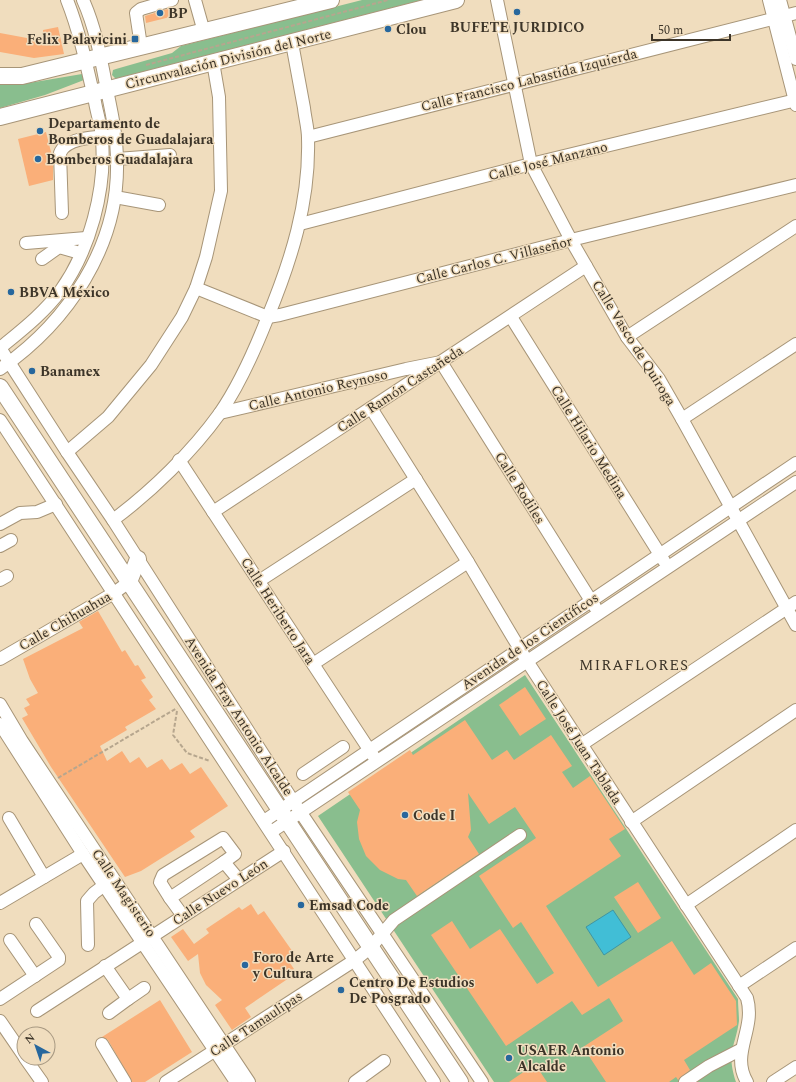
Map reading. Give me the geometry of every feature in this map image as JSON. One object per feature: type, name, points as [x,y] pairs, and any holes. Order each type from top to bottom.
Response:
[{"type":"main road","points":[[0,76],[22,76],[204,32],[284,6],[331,0]]},
{"type":"main road","name":"Circunvalación División del Norte","points":[[0,117],[456,0]]},
{"type":"main road","name":"Avenida Fray Antonio Alcalde","points":[[0,388],[460,1082]]},
{"type":"main road","points":[[129,582],[138,559]]},
{"type":"street","points":[[67,0],[93,59]]},
{"type":"street","points":[[5,365],[45,332],[72,301],[92,268],[106,235],[115,197],[117,159],[116,136],[100,91],[93,59],[91,20],[82,0]]},
{"type":"street","points":[[141,46],[136,13],[141,9],[172,0]]},
{"type":"street","points":[[195,0],[204,32]]},
{"type":"street","name":"Calle Vasco de Quiroga","points":[[497,0],[531,164],[571,240],[627,337],[659,379],[731,506],[791,606],[796,625]]},
{"type":"street","points":[[769,0],[796,59]]},
{"type":"street","points":[[780,0],[778,17],[795,102]]},
{"type":"street","name":"Calle Francisco Labastida Izquierda","points":[[308,137],[796,13]]},
{"type":"street","points":[[113,520],[139,500],[179,460],[220,413],[245,369],[281,286],[300,224],[306,180],[308,137],[292,43]]},
{"type":"street","points":[[66,452],[108,417],[151,365],[182,317],[196,288],[206,257],[221,191],[219,97],[213,62]]},
{"type":"street","points":[[0,348],[35,319],[61,290],[86,238],[92,222],[101,176],[102,136],[100,91]]},
{"type":"street","name":"Calle José Manzano","points":[[300,224],[531,164],[795,102]]},
{"type":"street","points":[[62,214],[60,153],[62,149],[65,145],[89,138],[116,136]]},
{"type":"street","points":[[117,159],[170,155]]},
{"type":"street","name":"Calle Carlos C. Villaseñor","points":[[268,317],[571,240],[796,185]]},
{"type":"street","points":[[115,197],[159,205]]},
{"type":"street","points":[[627,337],[796,226]]},
{"type":"street","points":[[26,243],[86,238]]},
{"type":"street","points":[[42,259],[59,247],[80,253]]},
{"type":"street","name":"Calle Ramón Castañeda","points":[[213,512],[511,317],[586,266]]},
{"type":"street","points":[[196,288],[268,317]]},
{"type":"street","name":"Calle Hilario Medina","points":[[511,317],[667,567]]},
{"type":"street","points":[[682,419],[796,344]]},
{"type":"street","name":"Avenida Fray Antonio Alcalde","points":[[0,348],[5,365],[113,520],[293,801],[482,1082]]},
{"type":"street","name":"Calle Antonio Reynoso","points":[[220,413],[399,370],[441,362]]},
{"type":"street","name":"Calle Rodiles","points":[[441,362],[599,613]]},
{"type":"street","name":"Calle José Juan Tablada","points":[[371,408],[468,562],[527,661],[747,998],[750,1009],[749,1022],[740,1056],[741,1068],[747,1082]]},
{"type":"street","points":[[0,420],[114,593],[182,705],[264,821],[434,1082]]},
{"type":"street","name":"Calle Heriberto Jara","points":[[179,460],[377,762]]},
{"type":"street","name":"Avenida de los Científicos","points":[[271,832],[293,801],[796,462]]},
{"type":"street","points":[[259,581],[416,478]]},
{"type":"street","name":"Avenida de los Científicos","points":[[264,821],[301,812],[796,482]]},
{"type":"street","points":[[0,524],[20,513],[37,512],[56,504]]},
{"type":"street","points":[[0,546],[11,540]]},
{"type":"street","points":[[313,664],[468,562]]},
{"type":"street","name":"Calle Chihuahua","points":[[0,659],[114,593],[129,582]]},
{"type":"street","points":[[581,745],[791,606]]},
{"type":"street","name":"Calle Magisterio","points":[[0,704],[50,783],[109,882],[220,1048],[249,1082]]},
{"type":"street","points":[[631,822],[796,710]]},
{"type":"street","name":"Calle Magisterio","points":[[0,724],[83,854],[109,882]]},
{"type":"street","points":[[303,774],[343,747]]},
{"type":"street","points":[[325,759],[335,774]]},
{"type":"street","points":[[9,818],[44,876]]},
{"type":"street","points":[[686,905],[796,830]]},
{"type":"street","name":"Calle Tamaulipas","points":[[166,1082],[355,960],[371,947],[394,920],[520,835]]},
{"type":"street","points":[[170,898],[235,854],[223,838],[163,875],[160,882],[170,898],[183,916]]},
{"type":"street","name":"Calle Nuevo León","points":[[37,1011],[284,851]]},
{"type":"street","points":[[0,903],[83,854]]},
{"type":"street","points":[[224,862],[240,880]]},
{"type":"street","points":[[88,945],[87,901],[94,893],[109,882]]},
{"type":"street","points":[[0,999],[59,960],[59,957],[36,924]]},
{"type":"street","points":[[10,940],[35,976]]},
{"type":"street","points":[[739,986],[796,948]]},
{"type":"street","points":[[105,966],[128,999]]},
{"type":"street","points":[[109,1013],[144,988]]},
{"type":"street","points":[[0,1021],[16,1044]]},
{"type":"street","points":[[102,1044],[125,1082]]},
{"type":"street","name":"Calle Magisterio","points":[[220,1048],[236,1082]]},
{"type":"street","points":[[685,1082],[709,1066],[742,1049]]},
{"type":"street","points":[[355,1082],[384,1061]]},
{"type":"street","points":[[31,1066],[42,1082]]},
{"type":"street","points":[[773,1082],[796,1067]]},
{"type":"path","points":[[144,65],[388,0]]},
{"type":"path","points":[[182,705],[173,735],[187,753],[210,761]]},
{"type":"path","points":[[50,783],[182,705]]},
{"type":"green space","points":[[362,0],[422,0],[118,78],[115,78],[112,75],[113,70],[172,53],[181,46]]},
{"type":"green space","points":[[82,74],[84,80],[45,95],[0,108],[0,84],[17,85]]},
{"type":"green space","points":[[525,675],[738,999],[739,1021],[732,1050],[733,1072],[736,1082],[494,1082],[318,816]]},
{"type":"water","points":[[613,910],[631,937],[604,955],[586,927]]},
{"type":"building","name":"BP","points":[[174,7],[178,15],[146,23],[145,16]]},
{"type":"building","points":[[58,27],[64,54],[34,58],[0,52],[0,33],[27,38],[44,37],[43,30]]},
{"type":"building","name":"Bomberos Guadalajara","points":[[46,132],[53,160],[53,180],[29,186],[18,139]]},
{"type":"building","points":[[98,611],[122,652],[125,650],[135,666],[138,665],[146,678],[141,680],[153,697],[149,700],[156,709],[125,727],[127,730],[100,746],[107,761],[122,751],[130,763],[139,757],[147,768],[162,759],[170,770],[182,763],[190,774],[201,767],[228,806],[190,831],[195,837],[141,871],[125,877],[51,767],[22,718],[28,715],[24,708],[30,705],[26,699],[38,693],[30,679],[23,659],[83,628],[79,622]]},
{"type":"building","points":[[525,687],[546,719],[520,736],[499,705]]},
{"type":"building","points":[[465,720],[492,760],[507,750],[514,760],[551,735],[572,766],[562,772],[573,788],[590,776],[625,829],[609,839],[621,856],[546,906],[598,987],[672,941],[694,975],[711,963],[736,1001],[737,1025],[684,1060],[690,1070],[678,1080],[676,1077],[669,1082],[606,1082],[583,1047],[623,1021],[609,998],[582,1015],[572,1001],[506,1046],[431,935],[452,921],[470,949],[500,929],[537,984],[554,973],[521,922],[513,928],[479,876],[536,838],[515,807],[489,824],[468,793],[471,830],[468,837],[479,854],[417,896],[406,880],[398,879],[380,870],[366,856],[359,839],[357,822],[360,810],[348,792],[410,750],[413,755]]},
{"type":"building","points":[[638,882],[661,918],[638,933],[614,897]]},
{"type":"building","name":"Foro de Arte y Cultura","points":[[251,904],[258,915],[264,911],[295,955],[288,960],[294,969],[286,974],[289,978],[245,1008],[251,1017],[232,1030],[215,1005],[222,1000],[206,985],[200,973],[198,954],[188,961],[171,937],[183,929],[194,944],[209,933],[206,929],[239,907],[242,910]]},
{"type":"building","points":[[160,1000],[192,1052],[145,1082],[132,1082],[108,1040],[102,1037]]},
{"type":"building","points":[[535,1064],[547,1082],[509,1082]]},
{"type":"place","name":"BUFETE JURIDICO","points":[[517,12]]},
{"type":"place","name":"BP","points":[[160,13]]},
{"type":"place","name":"Clou","points":[[388,29]]},
{"type":"place","name":"Felix Palavicini","points":[[135,39]]},
{"type":"place","name":"Departamento de Bomberos de Guadalajara","points":[[40,131]]},
{"type":"place","name":"Bomberos Guadalajara","points":[[38,159]]},
{"type":"place","name":"BBVA México","points":[[11,292]]},
{"type":"place","name":"Banamex","points":[[32,371]]},
{"type":"place","name":"Code I","points":[[405,815]]},
{"type":"place","name":"Emsad Code","points":[[301,905]]},
{"type":"place","name":"Foro de Arte y Cultura","points":[[245,965]]},
{"type":"place","name":"Centro De Estudios De Posgrado","points":[[341,990]]},
{"type":"place","name":"USAER Antonio Alcalde","points":[[509,1058]]},
{"type":"district","name":"MIRAFLORES","points":[[634,665]]}]
